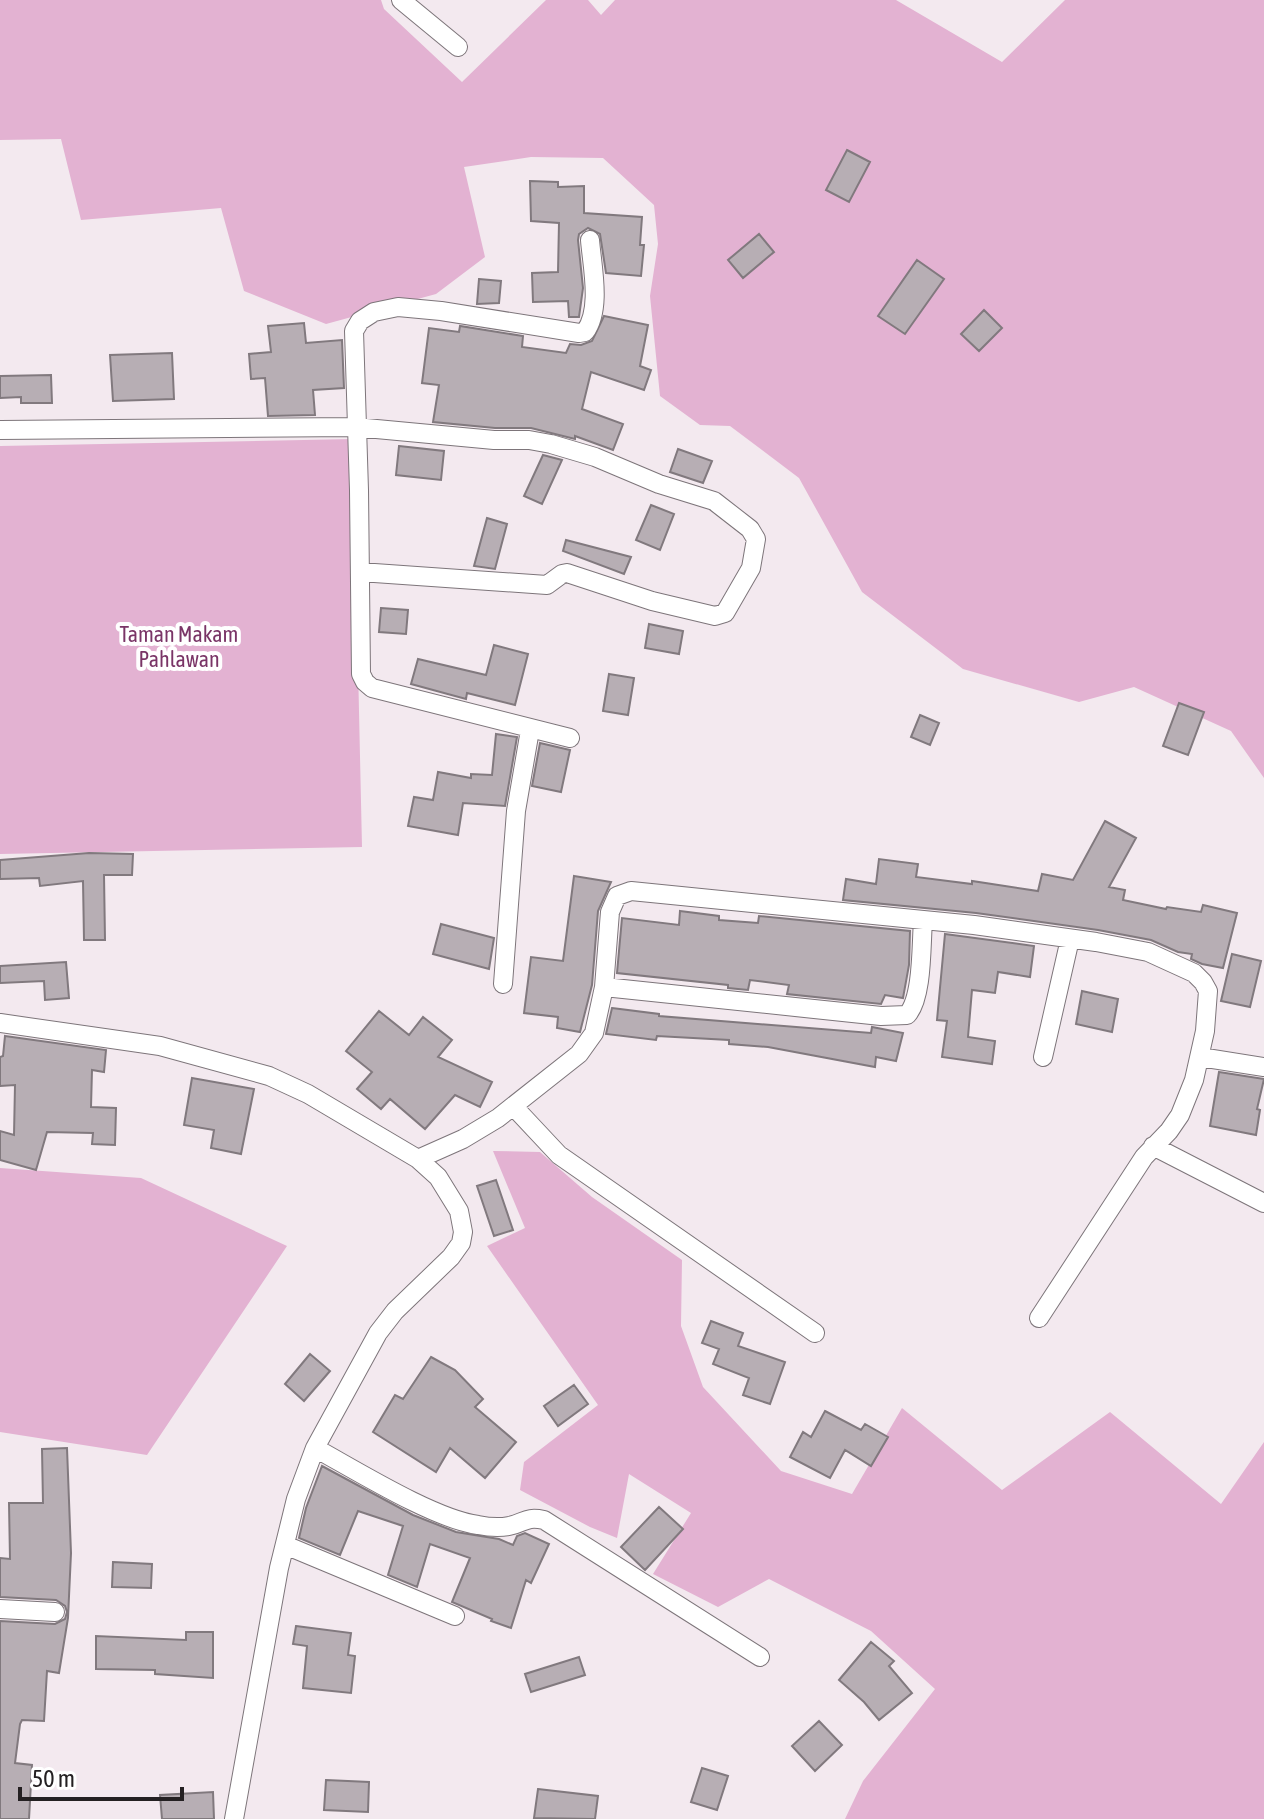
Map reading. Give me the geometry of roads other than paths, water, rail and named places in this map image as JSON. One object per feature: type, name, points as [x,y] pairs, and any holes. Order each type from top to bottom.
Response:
[{"type":"street","points":[[401,0],[458,47]]},
{"type":"street","points":[[570,738],[372,688],[365,682],[361,674],[354,331],[360,321],[384,308],[398,307],[585,332],[592,317],[594,295],[590,240]]},
{"type":"street","points":[[0,430],[355,427],[551,444],[714,501],[750,529],[756,539],[751,568],[725,613],[715,616],[652,601],[567,573],[547,585],[360,572]]},
{"type":"street","points":[[503,984],[516,811],[530,730]]},
{"type":"street","points":[[418,1159],[463,1139],[514,1107],[579,1054],[592,1039],[604,987],[610,912],[617,896],[624,892],[923,921],[1148,952],[1194,973],[1208,991],[1200,1057],[1188,1099],[1169,1131],[1153,1146],[1039,1318]]},
{"type":"street","points":[[604,987],[881,1016],[907,1015],[913,1008],[917,994],[923,921]]},
{"type":"street","points":[[1043,1057],[1070,939]]},
{"type":"street","points":[[0,1023],[160,1046],[269,1076],[308,1094],[418,1159],[438,1177],[459,1211],[463,1232],[461,1243],[451,1257],[395,1311],[378,1333],[315,1448],[296,1499],[234,1819]]},
{"type":"street","points":[[1200,1057],[1264,1067]]},
{"type":"street","points":[[514,1107],[559,1155],[815,1333]]},
{"type":"street","points":[[1153,1146],[1264,1203]]},
{"type":"street","points":[[315,1448],[404,1495],[474,1525],[501,1528],[526,1518],[544,1520],[760,1657]]},
{"type":"street","points":[[285,1545],[455,1616]]},
{"type":"street","points":[[0,1609],[55,1612]]},
{"type":"park label","name":"Taman Makam Pahlawan","points":[[179,646]]}]
